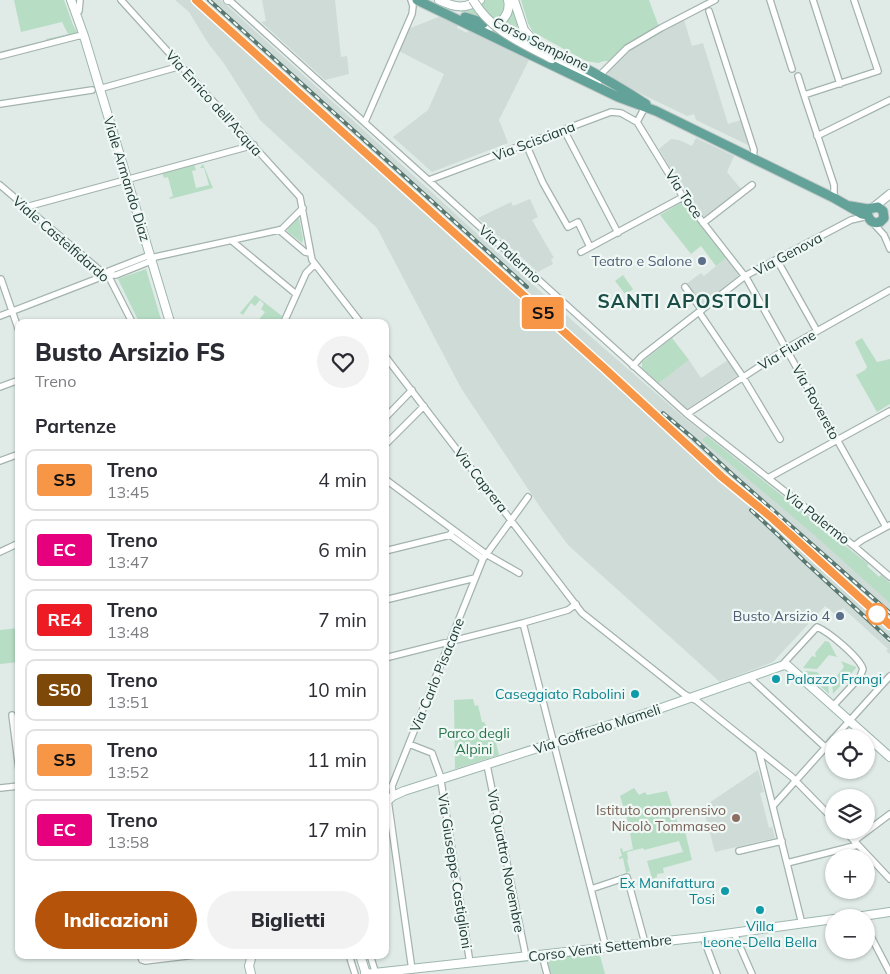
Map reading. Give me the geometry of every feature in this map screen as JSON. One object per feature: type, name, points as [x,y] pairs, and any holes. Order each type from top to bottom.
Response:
[{"type":"main road","name":"Corso Sempione","points":[[418,0],[459,15],[604,90],[654,110]]},
{"type":"main road","name":"Corso Sempione","points":[[504,30],[543,46],[599,76],[654,110],[850,206],[879,217]]},
{"type":"street","points":[[68,0],[72,17],[84,36]]},
{"type":"street","points":[[68,0],[84,36]]},
{"type":"street","points":[[76,0],[84,36]]},
{"type":"street","points":[[79,11],[80,0]]},
{"type":"street","name":"Via Enrico dell'Acqua","points":[[122,0],[299,195],[303,208],[310,253],[315,264]]},
{"type":"street","name":"Via Palermo","points":[[229,0],[687,414],[854,546],[890,577]]},
{"type":"street","points":[[365,122],[412,14],[413,6],[411,0]]},
{"type":"street","points":[[439,0],[461,7],[480,0]]},
{"type":"street","points":[[473,0],[487,20],[503,32],[643,107],[637,122]]},
{"type":"street","points":[[480,25],[489,28],[500,23],[508,12],[508,0]]},
{"type":"street","points":[[514,0],[525,33],[543,46]]},
{"type":"street","points":[[599,76],[627,48],[715,0]]},
{"type":"street","points":[[770,0],[792,69]]},
{"type":"street","points":[[813,0],[840,84]]},
{"type":"street","points":[[804,95],[878,71],[854,0]]},
{"type":"street","points":[[412,14],[429,3]]},
{"type":"street","points":[[707,5],[754,150],[753,158]]},
{"type":"street","points":[[0,56],[84,36]]},
{"type":"street","name":"Viale Armando Diaz","points":[[84,36],[96,90],[127,179],[169,319]]},
{"type":"street","points":[[0,104],[96,90],[181,66]]},
{"type":"street","points":[[798,76],[835,188],[834,198]]},
{"type":"street","points":[[817,136],[890,100]]},
{"type":"street","name":"Via Scisciana","points":[[429,180],[614,112],[637,122]]},
{"type":"street","name":"Via Toce","points":[[637,122],[683,197],[746,276]]},
{"type":"street","points":[[564,130],[618,233]]},
{"type":"street","points":[[526,144],[543,183],[568,227],[578,222],[590,247]]},
{"type":"street","points":[[26,207],[254,145]]},
{"type":"street","name":"Viale Castelfidardo","points":[[0,185],[110,279],[130,319]]},
{"type":"street","points":[[703,223],[752,185]]},
{"type":"street","points":[[890,195],[879,217],[890,249]]},
{"type":"street","points":[[581,252],[683,197]]},
{"type":"street","points":[[850,206],[853,213],[851,220]]},
{"type":"street","points":[[0,316],[105,275],[116,275],[151,258],[279,230],[303,208]]},
{"type":"street","name":"Via Genova","points":[[633,366],[641,357],[746,276],[851,220],[879,217]]},
{"type":"street","points":[[279,230],[305,252],[310,253]]},
{"type":"street","points":[[232,241],[296,294]]},
{"type":"street","points":[[777,260],[817,331]]},
{"type":"street","points":[[285,319],[307,271],[315,264],[358,319]]},
{"type":"street","name":"Via Rovereto","points":[[746,276],[888,526]]},
{"type":"street","points":[[1,279],[16,319]]},
{"type":"street","points":[[684,287],[743,377],[780,439]]},
{"type":"street","name":"Via Fiume","points":[[687,414],[786,349],[890,290]]},
{"type":"street","name":"Via Caprera","points":[[389,361],[576,604],[592,622],[759,750],[796,780],[825,811]]},
{"type":"street","points":[[0,387],[15,381]]},
{"type":"street","points":[[389,414],[412,390]]},
{"type":"street","points":[[389,441],[424,406]]},
{"type":"street","points":[[768,478],[890,411]]},
{"type":"street","points":[[0,461],[15,455]]},
{"type":"street","points":[[389,482],[451,533],[484,556],[519,573]]},
{"type":"street","name":"Via Carlo Pisacane","points":[[412,970],[389,800],[392,786],[484,556],[528,497]]},
{"type":"street","points":[[854,546],[888,526]]},
{"type":"street","points":[[389,550],[451,533]]},
{"type":"street","points":[[0,552],[15,545]]},
{"type":"street","points":[[389,599],[476,578]]},
{"type":"street","points":[[389,657],[523,623],[568,610],[576,604]]},
{"type":"street","points":[[523,623],[606,948]]},
{"type":"street","points":[[782,665],[817,627],[825,630],[859,661],[863,667],[860,677],[833,706]]},
{"type":"street","points":[[782,665],[788,666],[890,757]]},
{"type":"street","name":"Via Goffredo Mameli","points":[[389,800],[404,791],[692,698],[782,665]]},
{"type":"street","points":[[842,729],[890,676]]},
{"type":"street","points":[[749,677],[825,746]]},
{"type":"street","points":[[12,715],[15,739]]},
{"type":"street","name":"Via Giuseppe Castiglioni","points":[[409,744],[433,754],[441,779],[470,963]]},
{"type":"street","points":[[773,806],[825,748]]},
{"type":"street","points":[[759,750],[802,924]]},
{"type":"street","points":[[762,762],[767,760],[775,763]]},
{"type":"street","name":"Via Quattro Novembre","points":[[487,764],[526,957]]},
{"type":"street","points":[[0,788],[15,786]]},
{"type":"street","points":[[787,863],[856,843],[890,814]]},
{"type":"street","points":[[852,839],[889,875]]},
{"type":"street","points":[[739,851],[782,841]]},
{"type":"street","points":[[591,889],[627,877],[645,943]]},
{"type":"street","points":[[875,915],[890,912]]},
{"type":"street","name":"Corso Venti Settembre","points":[[366,974],[703,937],[825,920]]},
{"type":"street","points":[[734,932],[752,974]]},
{"type":"street","points":[[703,937],[717,974]]},
{"type":"street","points":[[875,944],[890,973]]},
{"type":"street","points":[[542,955],[547,974]]},
{"type":"street","points":[[350,959],[354,974]]},
{"type":"street","points":[[361,959],[366,974]]},
{"type":"street","points":[[371,959],[376,974]]},
{"type":"shaded area","points":[[175,0],[221,0],[575,323],[682,416],[868,564],[867,566],[879,577],[881,575],[890,583],[890,654],[886,651],[888,649],[843,608],[836,615],[825,606],[773,662],[720,682],[568,545],[542,510],[461,388],[377,228],[260,120],[189,12]]},
{"type":"shaded area","points":[[262,0],[335,0],[341,57],[347,56],[349,74],[325,80],[261,22],[266,21]]},
{"type":"shaded area","points":[[441,16],[458,23],[457,28],[467,33],[469,29],[530,58],[499,120],[508,143],[432,172],[393,137],[428,110],[444,74],[399,51],[408,29]]},
{"type":"shaded area","points":[[684,20],[692,46],[703,43],[728,124],[741,120],[748,145],[696,120],[694,114],[687,116],[621,84],[607,73],[624,53],[666,29],[666,27]]},
{"type":"shaded area","points":[[696,138],[734,156],[727,172],[742,190],[707,217],[704,217],[686,195],[659,149],[671,139],[679,140],[692,146]]},
{"type":"shaded area","points":[[530,199],[538,217],[532,220],[554,258],[551,259],[553,264],[538,272],[478,218],[511,202],[513,206]]},
{"type":"shaded area","points":[[726,258],[739,275],[702,305],[686,284],[701,273],[704,276]]},
{"type":"shaded area","points":[[689,360],[701,378],[728,360],[738,375],[687,409],[659,383]]},
{"type":"shaded area","name":"Istituto comprensivo Nicolò Tommaseo","points":[[758,770],[764,792],[760,793],[769,828],[772,827],[775,838],[715,852],[703,807]]},
{"type":"green space","points":[[14,0],[64,0],[78,34],[48,43],[46,39],[68,34],[62,22],[21,32]]},
{"type":"green space","points":[[485,0],[503,0],[505,11],[499,19],[492,22],[454,9],[474,6]]},
{"type":"green space","points":[[521,0],[649,0],[659,27],[637,39],[609,61],[598,63],[586,61],[533,32],[528,23]]},
{"type":"green space","points":[[512,3],[518,25],[513,30],[502,25]]},
{"type":"green space","points":[[194,164],[196,170],[192,171],[196,188],[209,185],[204,168],[200,168],[203,164],[213,188],[170,199],[173,196],[168,177],[164,178],[162,173]]},
{"type":"green space","points":[[682,202],[726,258],[716,266],[701,246],[691,254],[660,215]]},
{"type":"green space","points":[[299,218],[302,243],[287,230],[295,219]]},
{"type":"green space","points":[[146,269],[161,319],[138,319],[118,279]]},
{"type":"green space","points":[[623,275],[633,289],[626,295],[615,281]]},
{"type":"green space","points":[[255,295],[282,316],[280,319],[259,319],[265,312],[261,309],[264,304],[260,300],[255,306],[251,303],[243,315],[240,313]]},
{"type":"green space","points":[[672,338],[689,360],[659,383],[642,368],[642,362]]},
{"type":"green space","points":[[862,338],[877,362],[890,359],[890,404],[877,412],[856,375],[867,367],[855,342]]},
{"type":"green space","points":[[707,436],[868,564],[867,566],[879,577],[881,575],[890,583],[890,603],[812,533],[702,440]]},
{"type":"green space","points":[[15,628],[15,662],[0,664],[0,630]]},
{"type":"green space","points":[[825,641],[829,642],[837,657],[829,655],[817,669],[803,668],[812,656],[816,657],[815,653]]},
{"type":"green space","points":[[841,661],[856,668],[845,681],[840,680],[842,684],[833,694],[832,682],[844,667]]},
{"type":"green space","points":[[805,672],[817,672],[828,681],[829,694]]},
{"type":"green space","name":"Parco degli Alpini","points":[[473,699],[475,706],[478,705],[482,722],[484,722],[495,739],[499,755],[455,769],[454,700]]},
{"type":"green space","points":[[634,788],[639,795],[645,792],[647,795],[667,791],[678,824],[683,823],[692,860],[663,868],[664,873],[657,874],[657,877],[652,879],[647,861],[683,852],[679,841],[644,850],[643,848],[627,852],[630,871],[626,873],[623,858],[619,859],[622,856],[620,849],[622,848],[623,852],[633,849],[628,822],[620,796]]},
{"type":"green space","points":[[599,952],[605,974],[551,974],[547,959]]},
{"type":"railway","points":[[196,0],[603,367],[722,477],[772,518],[890,625]]},
{"type":"railway","points":[[209,0],[527,287]]},
{"type":"railway","points":[[663,413],[890,613]]},
{"type":"railway","points":[[751,510],[890,640]]},
{"type":"train","name":"S5","points":[[196,0],[469,245],[722,477],[772,518],[890,625]]},
{"type":"place","name":"Teatro e Salone","points":[[702,261]]},
{"type":"place","name":"Busto Arsizio 4","points":[[840,616]]},
{"type":"place","name":"Palazzo Frangi","points":[[776,679]]},
{"type":"place","name":"Caseggiato Rabolini","points":[[635,694]]},
{"type":"place","name":"Istituto comprensivo Nicolò Tommaseo","points":[[736,818]]},
{"type":"place","name":"Ex Manifattura Tosi","points":[[725,891]]},
{"type":"place","name":"Villa Leone-Della Bella","points":[[760,910]]},
{"type":"district","name":"SANTI APOSTOLI","points":[[684,301]]}]
